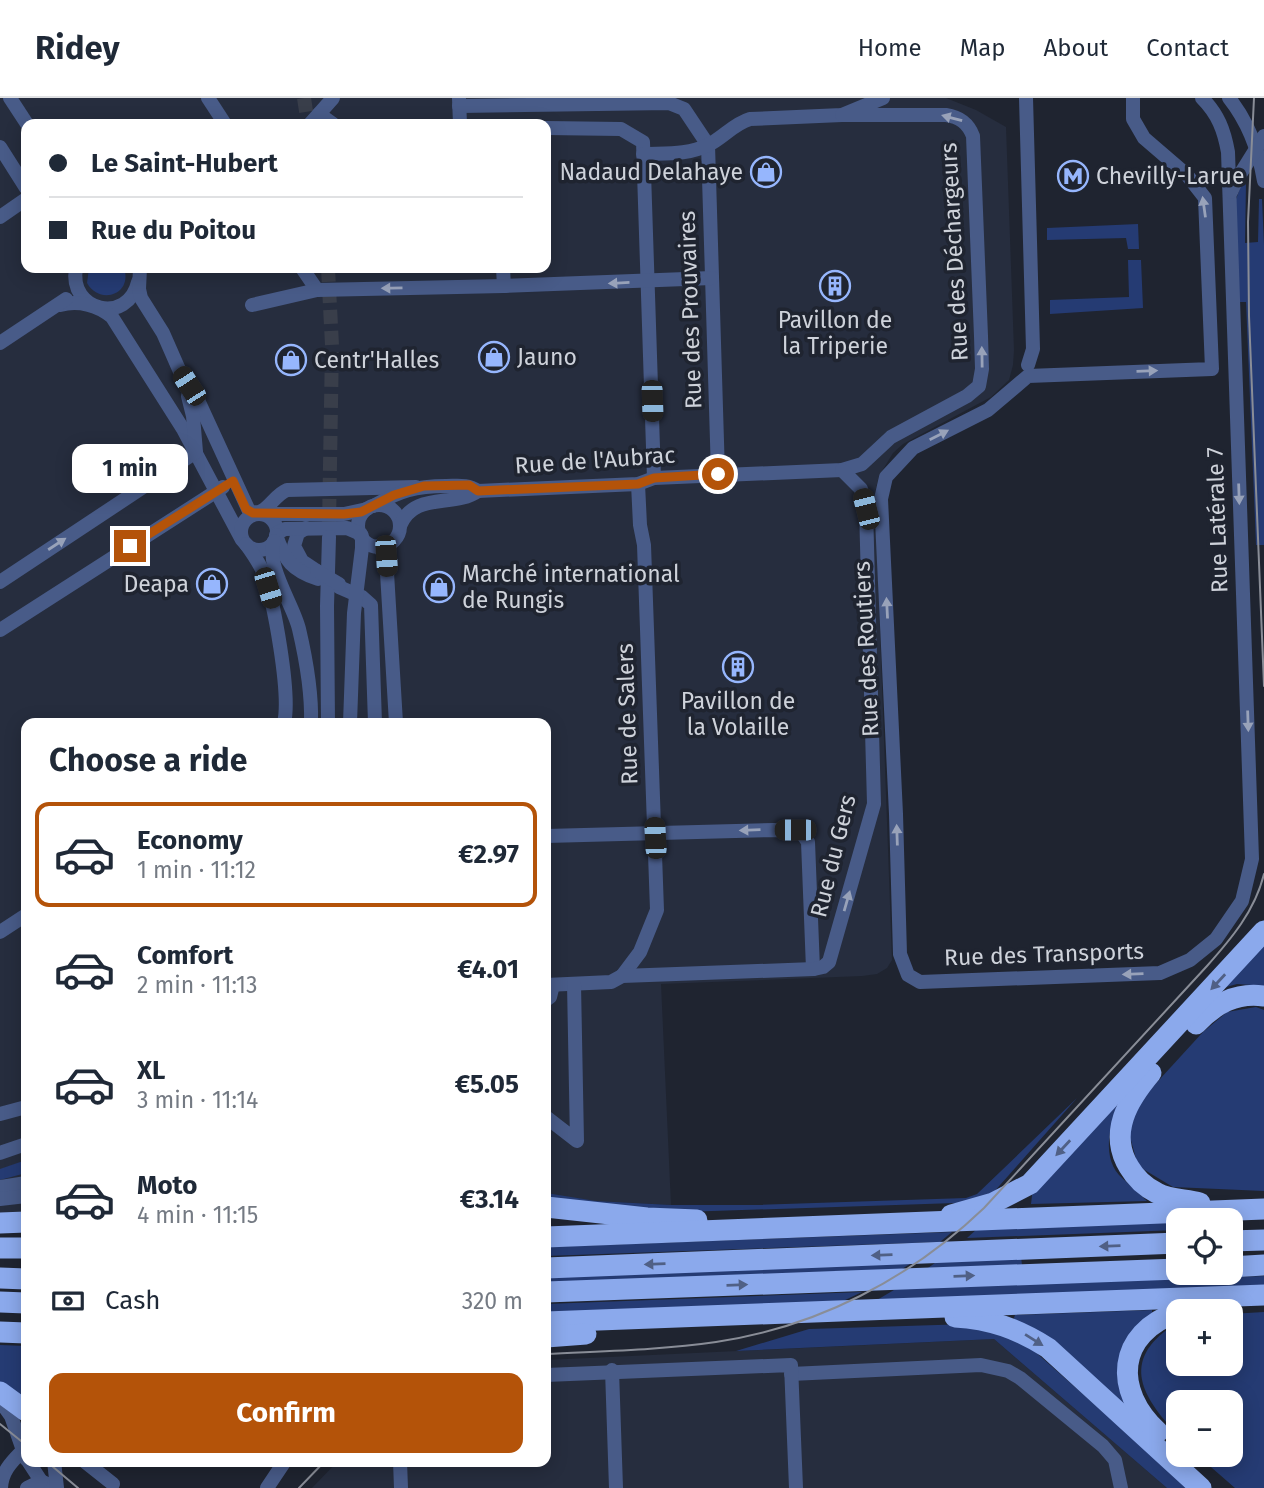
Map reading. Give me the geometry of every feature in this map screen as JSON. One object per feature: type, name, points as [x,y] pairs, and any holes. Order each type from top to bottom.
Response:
[{"type":"highway","points":[[929,1223],[960,1211],[993,1203],[1030,1184],[1264,931]]},
{"type":"highway","points":[[1206,1208],[1197,1202],[1158,1194],[1138,1180],[1126,1162],[1121,1147],[1123,1116],[1140,1086],[1214,1007],[1235,997],[1264,996]]},
{"type":"highway","points":[[551,1208],[647,1218],[750,1219],[765,1230]]},
{"type":"highway","points":[[1243,1210],[1264,1209]]},
{"type":"highway","points":[[551,1237],[1166,1214]]},
{"type":"highway","points":[[0,1223],[21,1222]]},
{"type":"highway","points":[[1243,1241],[1264,1240]]},
{"type":"highway","points":[[551,1268],[1166,1243]]},
{"type":"highway","points":[[0,1248],[21,1248]]},
{"type":"highway","points":[[1243,1266],[1264,1265]]},
{"type":"highway","points":[[551,1292],[1166,1269]]},
{"type":"highway","points":[[0,1278],[21,1279]]},
{"type":"highway","points":[[551,1322],[1264,1295]]},
{"type":"highway","points":[[0,1302],[21,1303]]},
{"type":"highway","points":[[901,1308],[909,1316],[997,1322],[1028,1335],[1066,1364],[1201,1488]]},
{"type":"highway","points":[[551,1337],[685,1326],[691,1325],[701,1315]]},
{"type":"highway","points":[[1166,1318],[1153,1324],[1142,1334],[1130,1354],[1128,1378],[1133,1402],[1151,1426],[1166,1439]]},
{"type":"highway","points":[[0,1332],[21,1333]]},
{"type":"highway","points":[[0,1392],[21,1407]]},
{"type":"highway","points":[[1196,1467],[1219,1488]]},
{"type":"street","points":[[10,98],[24,119]]},
{"type":"street","points":[[208,98],[222,119]]},
{"type":"street","points":[[315,119],[333,98]]},
{"type":"street","points":[[841,98],[842,115]]},
{"type":"street","points":[[643,155],[686,152],[708,145],[739,123],[750,119],[842,115],[883,98]]},
{"type":"street","points":[[1026,98],[1033,349],[1028,365]]},
{"type":"street","name":"Rue des Routiers","points":[[908,975],[900,954],[896,801],[881,499],[886,477],[913,447],[989,410],[1028,376],[1212,369],[1205,198],[1187,175],[1144,138],[1133,119],[1133,98]]},
{"type":"street","name":"Rue Latérale 7","points":[[1202,98],[1217,116],[1226,138],[1252,859],[1242,901],[1216,939]]},
{"type":"street","points":[[1229,98],[1260,143],[1264,181]]},
{"type":"street","points":[[459,102],[669,103],[684,109],[708,145]]},
{"type":"street","name":"Rue des Déchargeurs","points":[[842,115],[946,115],[961,119],[970,129],[973,136],[982,369],[979,386],[967,396],[891,437],[862,464],[842,470]]},
{"type":"street","points":[[551,128],[621,129],[643,142],[654,478]]},
{"type":"street","points":[[1229,205],[1232,188],[1260,143]]},
{"type":"street","name":"Rue des Prouvaires","points":[[708,145],[718,474]]},
{"type":"street","points":[[0,148],[21,180]]},
{"type":"street","points":[[0,217],[21,202]]},
{"type":"street","points":[[0,343],[60,305],[71,292],[74,273]]},
{"type":"street","points":[[75,273],[81,296],[112,317],[196,452],[244,542],[260,566],[272,602],[287,718]]},
{"type":"street","points":[[60,305],[78,302],[99,308],[117,307],[132,296],[138,273]]},
{"type":"street","points":[[138,273],[141,298],[163,333],[181,374],[193,416],[196,452]]},
{"type":"street","points":[[305,273],[317,290]]},
{"type":"street","points":[[503,273],[503,286]]},
{"type":"street","points":[[252,305],[317,290],[712,278]]},
{"type":"street","points":[[181,374],[197,398],[246,509],[271,519],[281,548],[291,565],[302,573],[317,575]]},
{"type":"street","points":[[0,582],[196,452]]},
{"type":"street","name":"Rue de l'Aubrac","points":[[400,526],[404,517],[421,505],[431,501],[466,497],[478,491],[638,484],[654,478],[718,474],[842,470]]},
{"type":"street","name":"Rue du Gers","points":[[819,967],[830,959],[874,804],[866,509],[861,489],[842,470]]},
{"type":"street","points":[[0,630],[233,481]]},
{"type":"street","name":"Rue de Salers","points":[[622,976],[640,952],[657,910],[643,545],[638,484]]},
{"type":"street","name":"Rue de l'Aubrac","points":[[260,514],[344,514],[370,508],[416,487],[469,485],[478,491]]},
{"type":"street","points":[[396,718],[386,556],[378,546],[347,528],[281,530],[261,550],[244,542],[241,534],[246,518],[260,514],[278,495],[287,490],[416,487]]},
{"type":"street","points":[[350,718],[346,589],[361,535],[360,519],[370,508],[379,505],[392,509],[400,526],[392,542],[378,546]]},
{"type":"street","points":[[306,528],[298,533],[294,546],[302,561],[317,575],[367,600],[372,613],[374,718]]},
{"type":"street","points":[[276,536],[271,558],[299,632],[312,706],[311,718]]},
{"type":"street","points":[[329,537],[335,606],[337,718]]},
{"type":"street","points":[[328,718],[327,606],[330,558]]},
{"type":"street","points":[[551,836],[774,830],[801,832],[808,842],[819,967],[622,976],[611,982],[551,985]]},
{"type":"street","points":[[0,932],[21,918]]},
{"type":"street","name":"Rue des Transports","points":[[908,975],[920,982],[1160,973],[1190,960],[1216,939]]},
{"type":"street","points":[[551,1121],[577,1141],[574,984]]},
{"type":"street","points":[[0,1115],[21,1109]]},
{"type":"street","points":[[0,1153],[21,1146]]},
{"type":"street","points":[[0,1187],[21,1184]]},
{"type":"street","points":[[0,1199],[21,1197]]},
{"type":"street","points":[[551,1375],[612,1370],[791,1365],[796,1488]]},
{"type":"street","points":[[791,1374],[981,1365],[1008,1371],[1103,1446],[1115,1460],[1121,1488]]},
{"type":"street","points":[[612,1370],[616,1488]]},
{"type":"street","points":[[0,1401],[12,1416],[21,1441]]},
{"type":"street","points":[[1,1488],[6,1469],[21,1458]]},
{"type":"street","points":[[33,1467],[41,1480],[56,1488]]},
{"type":"street","points":[[54,1467],[56,1488]]},
{"type":"street","points":[[91,1467],[115,1486]]},
{"type":"street","points":[[101,1467],[115,1486]]},
{"type":"street","points":[[267,1488],[281,1467]]},
{"type":"street","points":[[400,1467],[401,1488]]},
{"type":"street","points":[[27,1488],[41,1480]]},
{"type":"shaded area","name":"Marché international de Rungis","points":[[0,98],[946,98],[976,110],[1006,127],[1014,350],[1009,380],[991,397],[903,444],[893,453],[879,476],[875,492],[892,960],[887,968],[877,974],[862,976],[661,984],[671,1205],[595,1201],[551,1195],[551,718],[21,718],[21,1213],[0,1215]]},
{"type":"shaded area","points":[[1242,183],[1246,183],[1245,243],[1258,242],[1259,199],[1262,199],[1264,545],[1256,545],[1246,302],[1237,302],[1236,199]]},
{"type":"shaded area","points":[[1138,224],[1139,249],[1128,249],[1126,238],[1047,240],[1047,228]]},
{"type":"shaded area","points":[[1128,260],[1141,260],[1143,308],[1050,314],[1050,300],[1129,297]]},
{"type":"shaded area","points":[[88,273],[125,273],[126,277],[124,285],[114,294],[100,294],[87,283]]},
{"type":"shaded area","points":[[1264,937],[1264,986],[1237,984],[1215,990]]},
{"type":"shaded area","points":[[1256,1007],[1264,1010],[1264,1191],[1173,1187],[1138,1166],[1129,1133],[1138,1103],[1203,1032],[1227,1012]]},
{"type":"shaded area","points":[[1121,1095],[1111,1125],[1110,1156],[1119,1175],[1147,1201],[1031,1204],[1033,1187]]},
{"type":"shaded area","points":[[1077,1098],[985,1202],[683,1212],[551,1199],[551,1194],[596,1201],[671,1205],[754,1205],[966,1198],[977,1194]]},
{"type":"shaded area","points":[[21,1162],[21,1174],[0,1180],[0,1169]]},
{"type":"shaded area","points":[[1166,1221],[1166,1230],[967,1238],[977,1229]]},
{"type":"shaded area","points":[[952,1232],[940,1242],[551,1256],[551,1247]]},
{"type":"shaded area","points":[[1021,1257],[1022,1265],[928,1268],[939,1260]]},
{"type":"shaded area","points":[[916,1260],[902,1269],[551,1284],[551,1275]]},
{"type":"shaded area","points":[[1264,1276],[1264,1286],[877,1300],[899,1287],[1166,1279],[1166,1285],[1243,1285],[1243,1277]]},
{"type":"shaded area","points":[[862,1292],[841,1302],[551,1313],[551,1304]]},
{"type":"shaded area","points":[[1152,1310],[1152,1314],[1132,1332],[1133,1414],[1013,1321],[1015,1315]]},
{"type":"shaded area","points":[[1264,1312],[1264,1488],[1235,1488],[1211,1467],[1243,1467],[1243,1390],[1166,1390],[1166,1422],[1153,1405],[1142,1377],[1142,1363],[1148,1349],[1166,1331],[1166,1376],[1243,1376],[1243,1313]]},
{"type":"shaded area","points":[[969,1324],[998,1330],[1032,1349],[1189,1488],[1167,1488],[994,1339],[736,1351],[809,1329]]},
{"type":"shaded area","points":[[994,1339],[1167,1488],[312,1488],[332,1467],[551,1467],[551,1360]]},
{"type":"shaded area","points":[[0,1345],[21,1346],[21,1402],[0,1388]]},
{"type":"tunnel","points":[[304,98],[307,119]]},
{"type":"tunnel","points":[[328,273],[332,345],[329,525]]},
{"type":"tram line","points":[[1254,98],[1248,222],[1249,316],[1264,686]]},
{"type":"tram line","points":[[551,1354],[674,1347],[753,1335],[826,1312],[893,1278],[925,1257],[984,1208],[1207,966],[1248,912],[1264,874]]},
{"type":"tram line","points":[[0,1424],[21,1441]]},
{"type":"tram line","points":[[53,1467],[78,1488]]},
{"type":"tram line","points":[[299,1488],[319,1467]]},
{"type":"place","name":"Nadaud Delahaye","points":[[766,172]]},
{"type":"place","name":"Chevilly-Larue","points":[[1073,176]]},
{"type":"place","name":"Pavillon de la Triperie","points":[[835,286]]},
{"type":"place","name":"Jauno","points":[[494,357]]},
{"type":"place","name":"Centr'Halles","points":[[291,360]]},
{"type":"place","name":"Deapa","points":[[212,584]]},
{"type":"place","name":"Marché international de Rungis","points":[[439,587]]},
{"type":"place","name":"Pavillon de la Volaille","points":[[738,667]]},
{"type":"route","points":[[130,546],[233,481],[246,509],[253,513],[281,515],[361,512],[416,487],[469,485],[478,491],[504,490],[638,484],[654,478],[718,474]]}]
